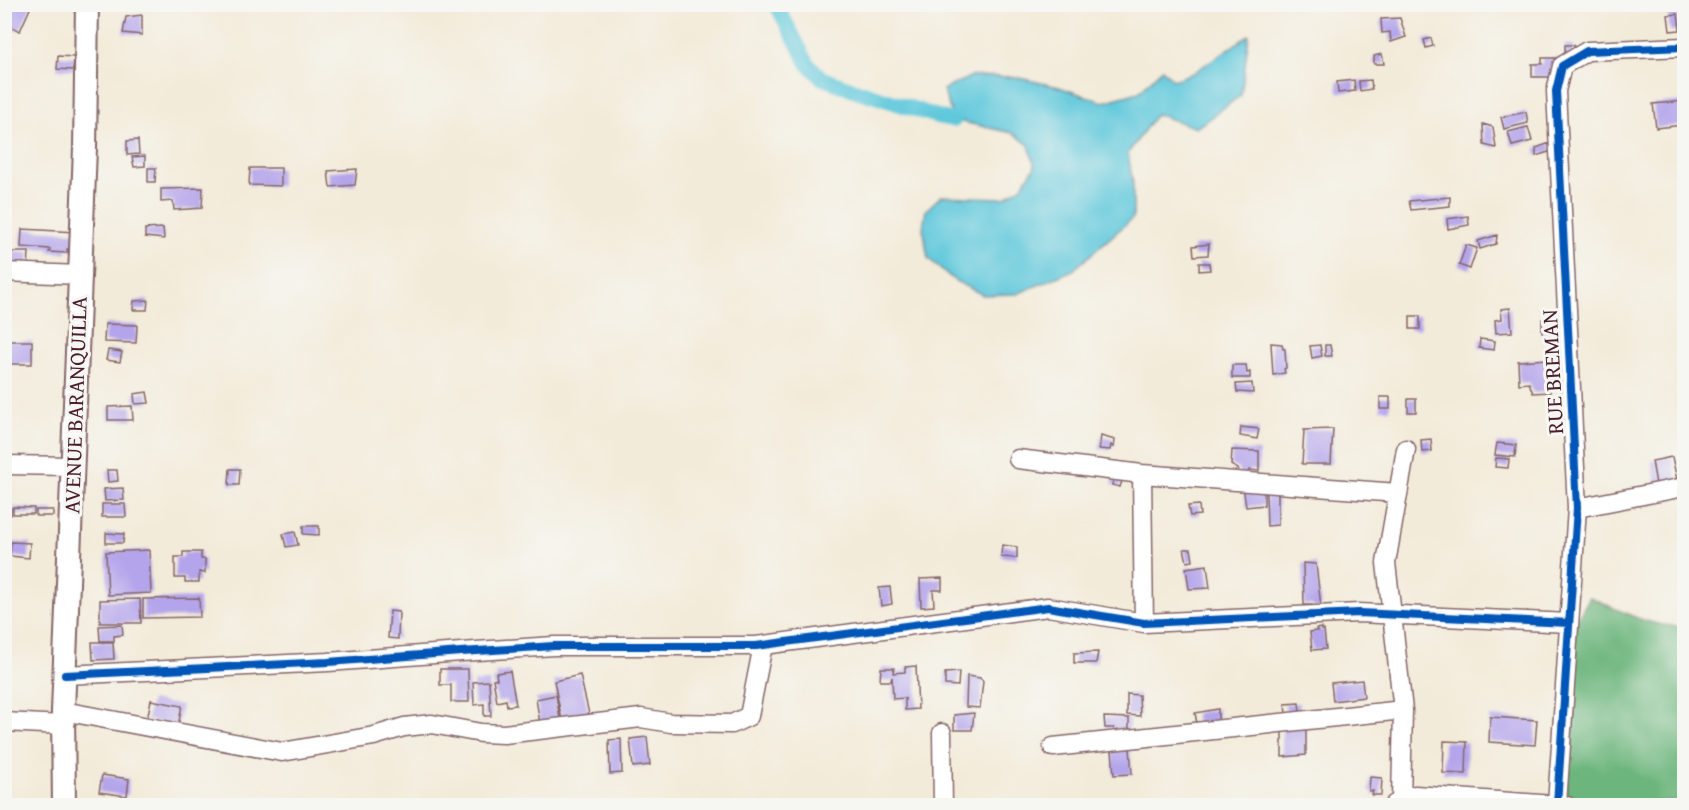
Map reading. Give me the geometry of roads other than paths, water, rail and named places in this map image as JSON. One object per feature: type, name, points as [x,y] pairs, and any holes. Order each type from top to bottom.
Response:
[{"type":"main road","name":"AVENUE BARANQUILLA","points":[[64,806],[64,675],[85,147],[87,4]]},
{"type":"street","name":"RUE BREMAN","points":[[1562,805],[1569,623],[1577,508],[1556,91],[1562,66],[1587,51],[1684,46]]},
{"type":"street","points":[[4,272],[80,275]]},
{"type":"street","points":[[1406,449],[1386,563],[1403,710],[1398,803],[1416,795],[1562,805]]},
{"type":"street","points":[[1018,459],[1142,474],[1398,493]]},
{"type":"street","points":[[4,465],[73,466]]},
{"type":"street","points":[[1142,474],[1144,623]]},
{"type":"street","points":[[1577,508],[1684,488]]},
{"type":"street","points":[[64,675],[328,662],[554,646],[764,645],[1048,607],[1144,623],[1359,613],[1569,623]]},
{"type":"street","points":[[4,722],[63,718],[282,752],[374,736],[404,727],[432,724],[481,733],[504,734],[641,718],[671,723],[732,724],[749,716],[764,645]]},
{"type":"street","points":[[1053,747],[1403,710]]},
{"type":"street","points":[[942,733],[943,806]]},
{"type":"water","points":[[1249,35],[1241,95],[1196,128],[1156,114],[1128,153],[1133,184],[1133,218],[1073,270],[1017,294],[983,295],[954,280],[928,258],[923,228],[926,210],[941,196],[1004,198],[1021,187],[1035,167],[1029,145],[1013,133],[954,120],[943,90],[972,76],[1015,77],[1059,87],[1103,102],[1139,92],[1162,69],[1173,80],[1193,73]]},
{"type":"waterway","points":[[776,4],[808,64],[822,78],[954,120]]}]
